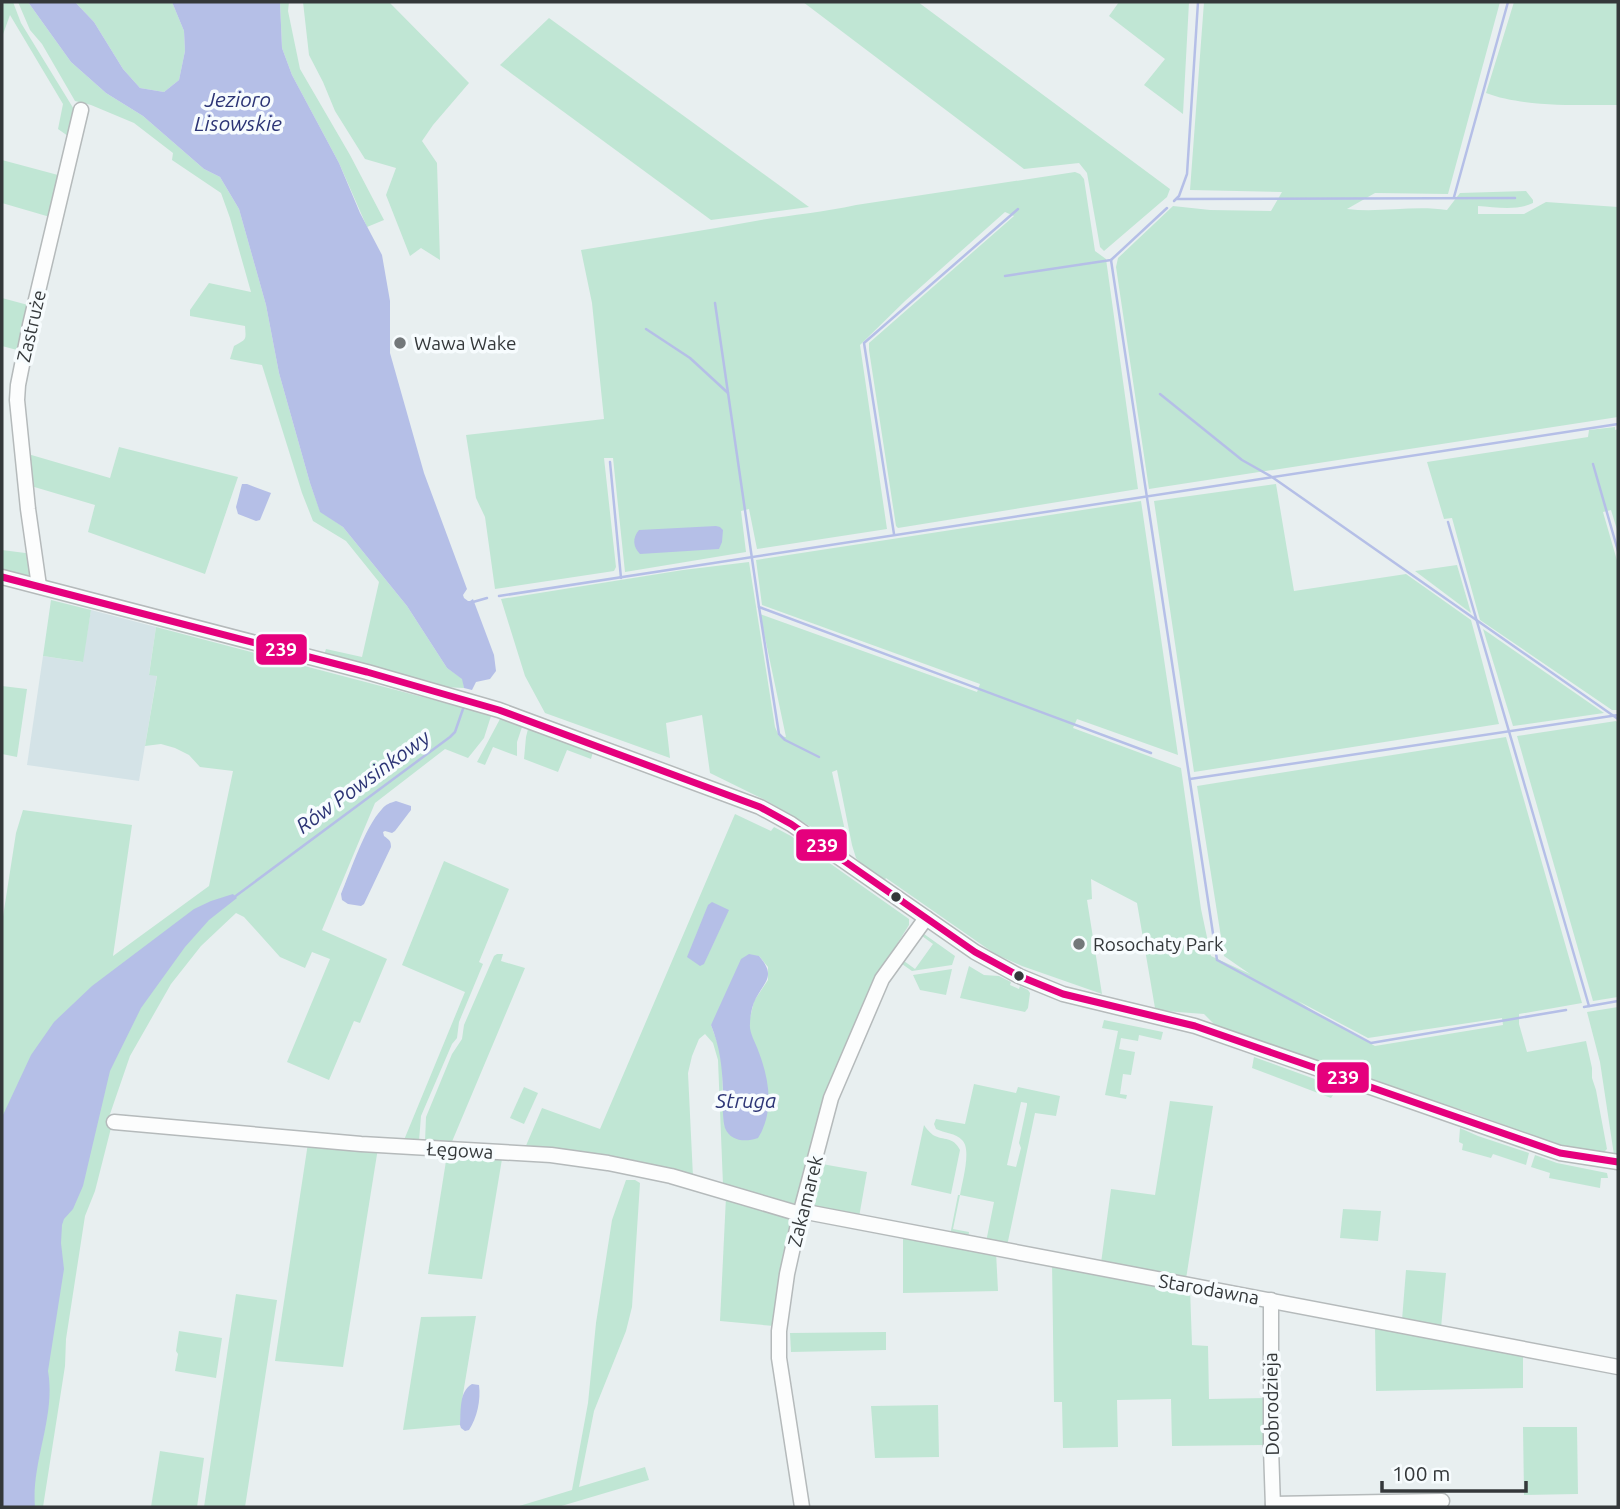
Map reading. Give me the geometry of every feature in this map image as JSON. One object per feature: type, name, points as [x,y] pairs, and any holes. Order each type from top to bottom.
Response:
[{"type":"street","name":"Zastruże","points":[[39,586],[28,509],[17,400],[18,385],[81,110]]},
{"type":"street","points":[[2,577],[367,672],[528,719],[771,811],[975,952],[1037,985],[1063,995],[1195,1026],[1560,1153],[1618,1162]]},
{"type":"street","name":"Zakamarek","points":[[802,1507],[781,1376],[779,1340],[787,1274],[800,1212],[831,1098],[875,993],[926,918]]},
{"type":"street","name":"Łęgowa","points":[[114,1122],[361,1144],[539,1154],[608,1163],[671,1176],[800,1212]]},
{"type":"street","name":"Starodawna","points":[[800,1212],[1618,1367]]},
{"type":"street","name":"Dobrodzieja","points":[[1271,1300],[1273,1506]]},
{"type":"street","points":[[1273,1506],[1442,1501]]},
{"type":"shaded area","points":[[91,610],[156,627],[149,674],[157,675],[139,781],[27,765],[43,656],[82,662]]},
{"type":"green space","points":[[2,2],[13,2],[21,23],[75,111],[68,136],[58,129],[63,104],[10,15],[2,37]]},
{"type":"green space","points":[[18,2],[28,2],[71,62],[106,93],[143,116],[204,169],[220,177],[239,209],[266,305],[279,373],[320,511],[343,527],[407,606],[447,668],[463,679],[464,688],[443,687],[324,655],[326,649],[362,657],[379,582],[346,541],[313,521],[262,365],[230,359],[234,346],[245,339],[245,326],[190,316],[190,310],[209,283],[251,292],[221,193],[172,160],[173,153],[134,123],[75,101],[42,44],[30,30]]},
{"type":"green space","points":[[75,2],[172,2],[184,31],[185,51],[179,80],[164,92],[140,88],[123,69],[94,22]]},
{"type":"green space","points":[[280,2],[289,2],[288,11],[300,69],[384,220],[367,227],[339,163],[292,75],[282,48]]},
{"type":"green space","points":[[303,2],[389,2],[469,83],[422,141],[437,163],[440,260],[421,248],[410,256],[386,195],[396,168],[365,159],[335,111],[309,55]]},
{"type":"green space","points":[[803,2],[918,2],[1170,189],[1167,197],[1104,251],[1100,247],[1087,173],[1079,163],[1024,169]]},
{"type":"green space","points":[[1119,2],[1189,2],[1183,114],[1144,85],[1165,59],[1109,16]]},
{"type":"green space","points":[[1204,2],[1500,2],[1448,194],[1375,193],[1347,209],[1447,210],[1460,193],[1526,191],[1533,203],[1513,208],[1478,206],[1478,214],[1524,214],[1546,202],[1618,207],[1618,417],[1149,489],[1116,267],[1118,258],[1173,206],[1210,210],[1271,211],[1282,192],[1190,190]]},
{"type":"green space","points":[[1514,2],[1618,2],[1618,105],[1533,103],[1486,93]]},
{"type":"green space","points":[[549,18],[809,207],[711,220],[500,65]]},
{"type":"green space","points":[[2,160],[58,175],[50,217],[2,203]]},
{"type":"green space","points":[[1075,172],[1084,179],[1095,251],[1106,259],[1138,489],[898,528],[896,526],[869,343],[1014,216],[1005,212],[860,345],[887,529],[757,549],[749,509],[741,511],[746,552],[625,572],[613,458],[604,458],[616,567],[614,571],[495,589],[485,517],[476,498],[466,435],[604,419],[592,303],[581,250]]},
{"type":"green space","points":[[2,298],[28,305],[17,350],[2,346]]},
{"type":"green space","points":[[1615,427],[1615,430],[1618,429],[1618,533],[1611,510],[1603,512],[1618,564],[1618,710],[1612,710],[1480,620],[1452,518],[1444,519],[1427,462],[1588,437],[1589,430]]},
{"type":"green space","points":[[119,447],[238,477],[205,574],[88,532],[95,505],[31,486],[28,454],[110,478]]},
{"type":"green space","points":[[1276,484],[1294,591],[1406,574],[1471,620],[1499,724],[1194,772],[1154,501]]},
{"type":"green space","points":[[1141,501],[1178,755],[1077,719],[1073,728],[1181,768],[1201,909],[1211,956],[1250,974],[1224,956],[1197,786],[1506,737],[1582,1003],[1519,1014],[1519,1024],[1527,1052],[1586,1041],[1607,1149],[1602,1154],[1584,1153],[1215,1025],[1204,1014],[1155,1008],[1137,903],[1091,879],[1092,899],[1087,900],[1102,994],[995,954],[886,878],[884,881],[856,858],[837,770],[832,772],[846,835],[835,841],[767,801],[710,773],[702,715],[666,723],[670,758],[545,713],[525,676],[501,599],[749,562],[775,727],[779,736],[786,737],[760,614],[977,692],[980,684],[762,605],[756,560]],"holes":[[[1298,1001],[1368,1038],[1502,1018],[1503,1025],[1375,1046]]]},
{"type":"green space","points":[[2,550],[33,554],[35,572],[28,577],[2,572]]},
{"type":"green space","points":[[1457,565],[1471,613],[1415,571]]},
{"type":"green space","points":[[51,600],[91,610],[83,662],[43,656]]},
{"type":"green space","points":[[156,627],[491,716],[484,738],[468,758],[445,749],[375,803],[322,930],[387,959],[360,1023],[354,1021],[329,1080],[287,1062],[330,959],[312,952],[305,968],[280,957],[244,917],[236,913],[201,946],[171,984],[130,1056],[109,1117],[111,1128],[95,1191],[85,1216],[43,1507],[2,1507],[2,923],[16,833],[23,810],[132,825],[113,956],[209,886],[233,771],[200,767],[189,755],[161,744],[145,746],[157,676],[149,675]]},
{"type":"green space","points":[[1483,629],[1604,713],[1513,726]]},
{"type":"green space","points":[[2,686],[27,689],[17,757],[2,754]]},
{"type":"green space","points":[[500,719],[522,727],[517,742],[517,756],[493,747],[485,765],[477,762]]},
{"type":"green space","points":[[1616,721],[1618,997],[1593,1001],[1517,736]]},
{"type":"green space","points":[[528,729],[593,752],[591,759],[567,750],[558,772],[524,759]]},
{"type":"green space","points":[[735,814],[771,831],[774,827],[791,836],[909,919],[909,925],[870,987],[824,1107],[798,1207],[723,1185],[718,1060],[713,1043],[705,1034],[699,1039],[688,1073],[693,1177],[525,1148],[542,1108],[600,1129]],"holes":[[[759,956],[768,967],[768,980],[754,1001],[724,1127],[722,1065],[711,1025]]]},
{"type":"green space","points":[[444,861],[509,889],[479,962],[483,964],[459,1022],[457,1038],[421,1116],[419,1141],[404,1140],[465,992],[402,965]]},
{"type":"green space","points":[[924,934],[955,956],[952,965],[912,971],[902,964],[904,961],[915,969],[933,944],[922,936]]},
{"type":"green space","points":[[497,954],[503,954],[501,961],[525,968],[451,1144],[425,1142],[426,1117]]},
{"type":"green space","points":[[969,966],[984,975],[999,976],[1011,982],[1010,985],[1028,990],[1028,1008],[1025,1012],[960,998]]},
{"type":"green space","points":[[952,969],[946,995],[920,990],[913,975]]},
{"type":"green space","points":[[1618,1007],[1618,1155],[1614,1155],[1600,1062],[1587,1012]]},
{"type":"green space","points":[[1104,1020],[1163,1032],[1161,1040],[1139,1035],[1138,1041],[1121,1038],[1119,1049],[1135,1052],[1131,1075],[1123,1074],[1120,1094],[1127,1095],[1126,1099],[1105,1095],[1118,1031],[1102,1028]]},
{"type":"green space","points":[[1254,1057],[1334,1086],[1333,1095],[1331,1098],[1252,1068]]},
{"type":"green space","points":[[974,1084],[1016,1093],[1018,1087],[1060,1096],[1056,1116],[1035,1113],[1007,1246],[986,1242],[994,1202],[960,1195],[966,1158],[965,1144],[957,1136],[936,1129],[936,1119],[965,1124]],"holes":[[[1021,1102],[1027,1103],[1016,1167],[1007,1165]]]},
{"type":"green space","points":[[524,1087],[538,1093],[524,1124],[510,1118]]},
{"type":"green space","points":[[1170,1101],[1213,1106],[1186,1279],[1101,1263],[1111,1189],[1155,1195]]},
{"type":"green space","points":[[924,1125],[933,1135],[951,1141],[960,1150],[951,1194],[911,1185]]},
{"type":"green space","points":[[1460,1128],[1529,1153],[1526,1165],[1493,1154],[1491,1158],[1462,1150],[1463,1144],[1459,1142]]},
{"type":"green space","points":[[308,1143],[378,1148],[343,1367],[275,1361]]},
{"type":"green space","points":[[452,1154],[502,1159],[482,1279],[428,1274],[446,1161]]},
{"type":"green space","points":[[1535,1155],[1557,1163],[1607,1173],[1608,1178],[1601,1178],[1600,1188],[1549,1178],[1550,1173],[1531,1167]]},
{"type":"green space","points":[[822,1164],[867,1172],[859,1217],[811,1207]]},
{"type":"green space","points":[[626,1180],[640,1183],[632,1307],[626,1331],[594,1411],[579,1487],[645,1467],[649,1480],[558,1507],[516,1507],[572,1490],[588,1403],[596,1323],[612,1220]]},
{"type":"green space","points":[[958,1195],[953,1229],[969,1232],[968,1239],[950,1235]]},
{"type":"green space","points":[[726,1197],[794,1216],[774,1326],[720,1321]]},
{"type":"green space","points":[[1343,1209],[1381,1211],[1378,1241],[1340,1238]]},
{"type":"green space","points":[[903,1235],[996,1252],[998,1291],[903,1293]]},
{"type":"green space","points":[[1052,1262],[1190,1288],[1192,1345],[1208,1346],[1209,1399],[1266,1398],[1264,1445],[1172,1446],[1171,1399],[1117,1400],[1118,1447],[1063,1448],[1062,1402],[1054,1402]]},
{"type":"green space","points":[[1406,1270],[1446,1273],[1441,1328],[1402,1320]]},
{"type":"green space","points":[[236,1294],[277,1300],[245,1507],[204,1507]]},
{"type":"green space","points":[[476,1316],[460,1425],[403,1430],[421,1317]]},
{"type":"green space","points":[[1375,1326],[1523,1354],[1523,1388],[1376,1391]]},
{"type":"green space","points":[[179,1331],[222,1338],[216,1378],[175,1371]]},
{"type":"green space","points":[[886,1332],[886,1350],[791,1352],[790,1333]]},
{"type":"green space","points":[[938,1405],[939,1457],[875,1458],[871,1406]]},
{"type":"green space","points":[[1523,1427],[1577,1427],[1578,1494],[1524,1495]]},
{"type":"green space","points":[[160,1451],[204,1458],[197,1507],[151,1507]]},
{"type":"water","name":"Jezioro Lisowskie","points":[[28,2],[75,2],[94,22],[123,69],[140,88],[164,92],[179,80],[185,51],[184,31],[172,2],[280,2],[282,48],[292,75],[339,163],[360,213],[382,255],[390,301],[390,353],[424,473],[467,589],[464,598],[468,601],[473,599],[494,655],[496,671],[490,679],[476,682],[472,690],[464,688],[462,679],[447,668],[407,606],[343,527],[320,512],[279,373],[266,305],[239,209],[220,177],[204,169],[143,116],[106,93],[71,62]]},
{"type":"water","points":[[242,484],[271,493],[260,520],[238,514],[236,507]]},
{"type":"water","points":[[716,526],[723,530],[719,549],[640,554],[635,545],[634,539],[639,530]]},
{"type":"water","points":[[396,801],[411,806],[411,810],[395,831],[383,832],[391,847],[364,904],[348,904],[342,900],[341,894],[364,837],[382,809]]},
{"type":"water","points":[[233,894],[237,898],[209,920],[185,947],[141,1008],[110,1071],[83,1186],[62,1225],[64,1269],[48,1371],[49,1405],[36,1473],[35,1507],[2,1507],[3,1115],[31,1055],[54,1022],[92,986],[194,909]]},
{"type":"water","points":[[712,902],[729,910],[704,964],[700,966],[687,957],[708,905]]},
{"type":"water","name":"Struga","points":[[749,954],[759,956],[768,973],[753,1004],[750,1027],[765,1072],[768,1106],[767,1117],[758,1138],[744,1140],[731,1136],[725,1128],[721,1065],[711,1025],[741,959]]},
{"type":"water","points":[[472,1384],[479,1385],[479,1403],[472,1425],[465,1431],[460,1425],[462,1402],[465,1391]]},
{"type":"waterway","points":[[1174,201],[1179,196],[1187,174],[1198,2]]},
{"type":"waterway","points":[[1454,197],[1508,2]]},
{"type":"waterway","points":[[1177,199],[1515,198]]},
{"type":"waterway","points":[[1005,276],[1111,260],[1167,208]]},
{"type":"waterway","points":[[894,534],[864,343],[1018,209]]},
{"type":"waterway","points":[[1111,260],[1217,960],[1371,1043],[1566,1010]]},
{"type":"waterway","points":[[715,303],[759,607],[1151,753]]},
{"type":"waterway","points":[[646,329],[690,358],[728,393]]},
{"type":"waterway","points":[[1160,394],[1242,460],[1272,477],[1618,719]]},
{"type":"waterway","points":[[499,596],[1618,424]]},
{"type":"waterway","points":[[610,462],[621,578]]},
{"type":"waterway","points":[[1593,464],[1618,551]]},
{"type":"waterway","points":[[1448,522],[1589,1006]]},
{"type":"waterway","points":[[473,602],[487,598]]},
{"type":"waterway","points":[[759,607],[779,734],[785,740],[819,757]]},
{"type":"waterway","name":"Rów Powsinkowy","points":[[233,898],[450,737],[455,732],[464,706]]},
{"type":"waterway","points":[[1190,779],[1618,715]]},
{"type":"waterway","points":[[1584,1007],[1618,1001]]},
{"type":"transit line","name":"239","points":[[2,577],[367,672],[499,710],[760,807],[791,824],[975,952],[1019,976],[1063,994],[1195,1026],[1560,1153],[1618,1162]]},
{"type":"place","name":"Wawa Wake","points":[[400,343]]},
{"type":"place","name":"Rosochaty Park","points":[[1079,944]]}]
